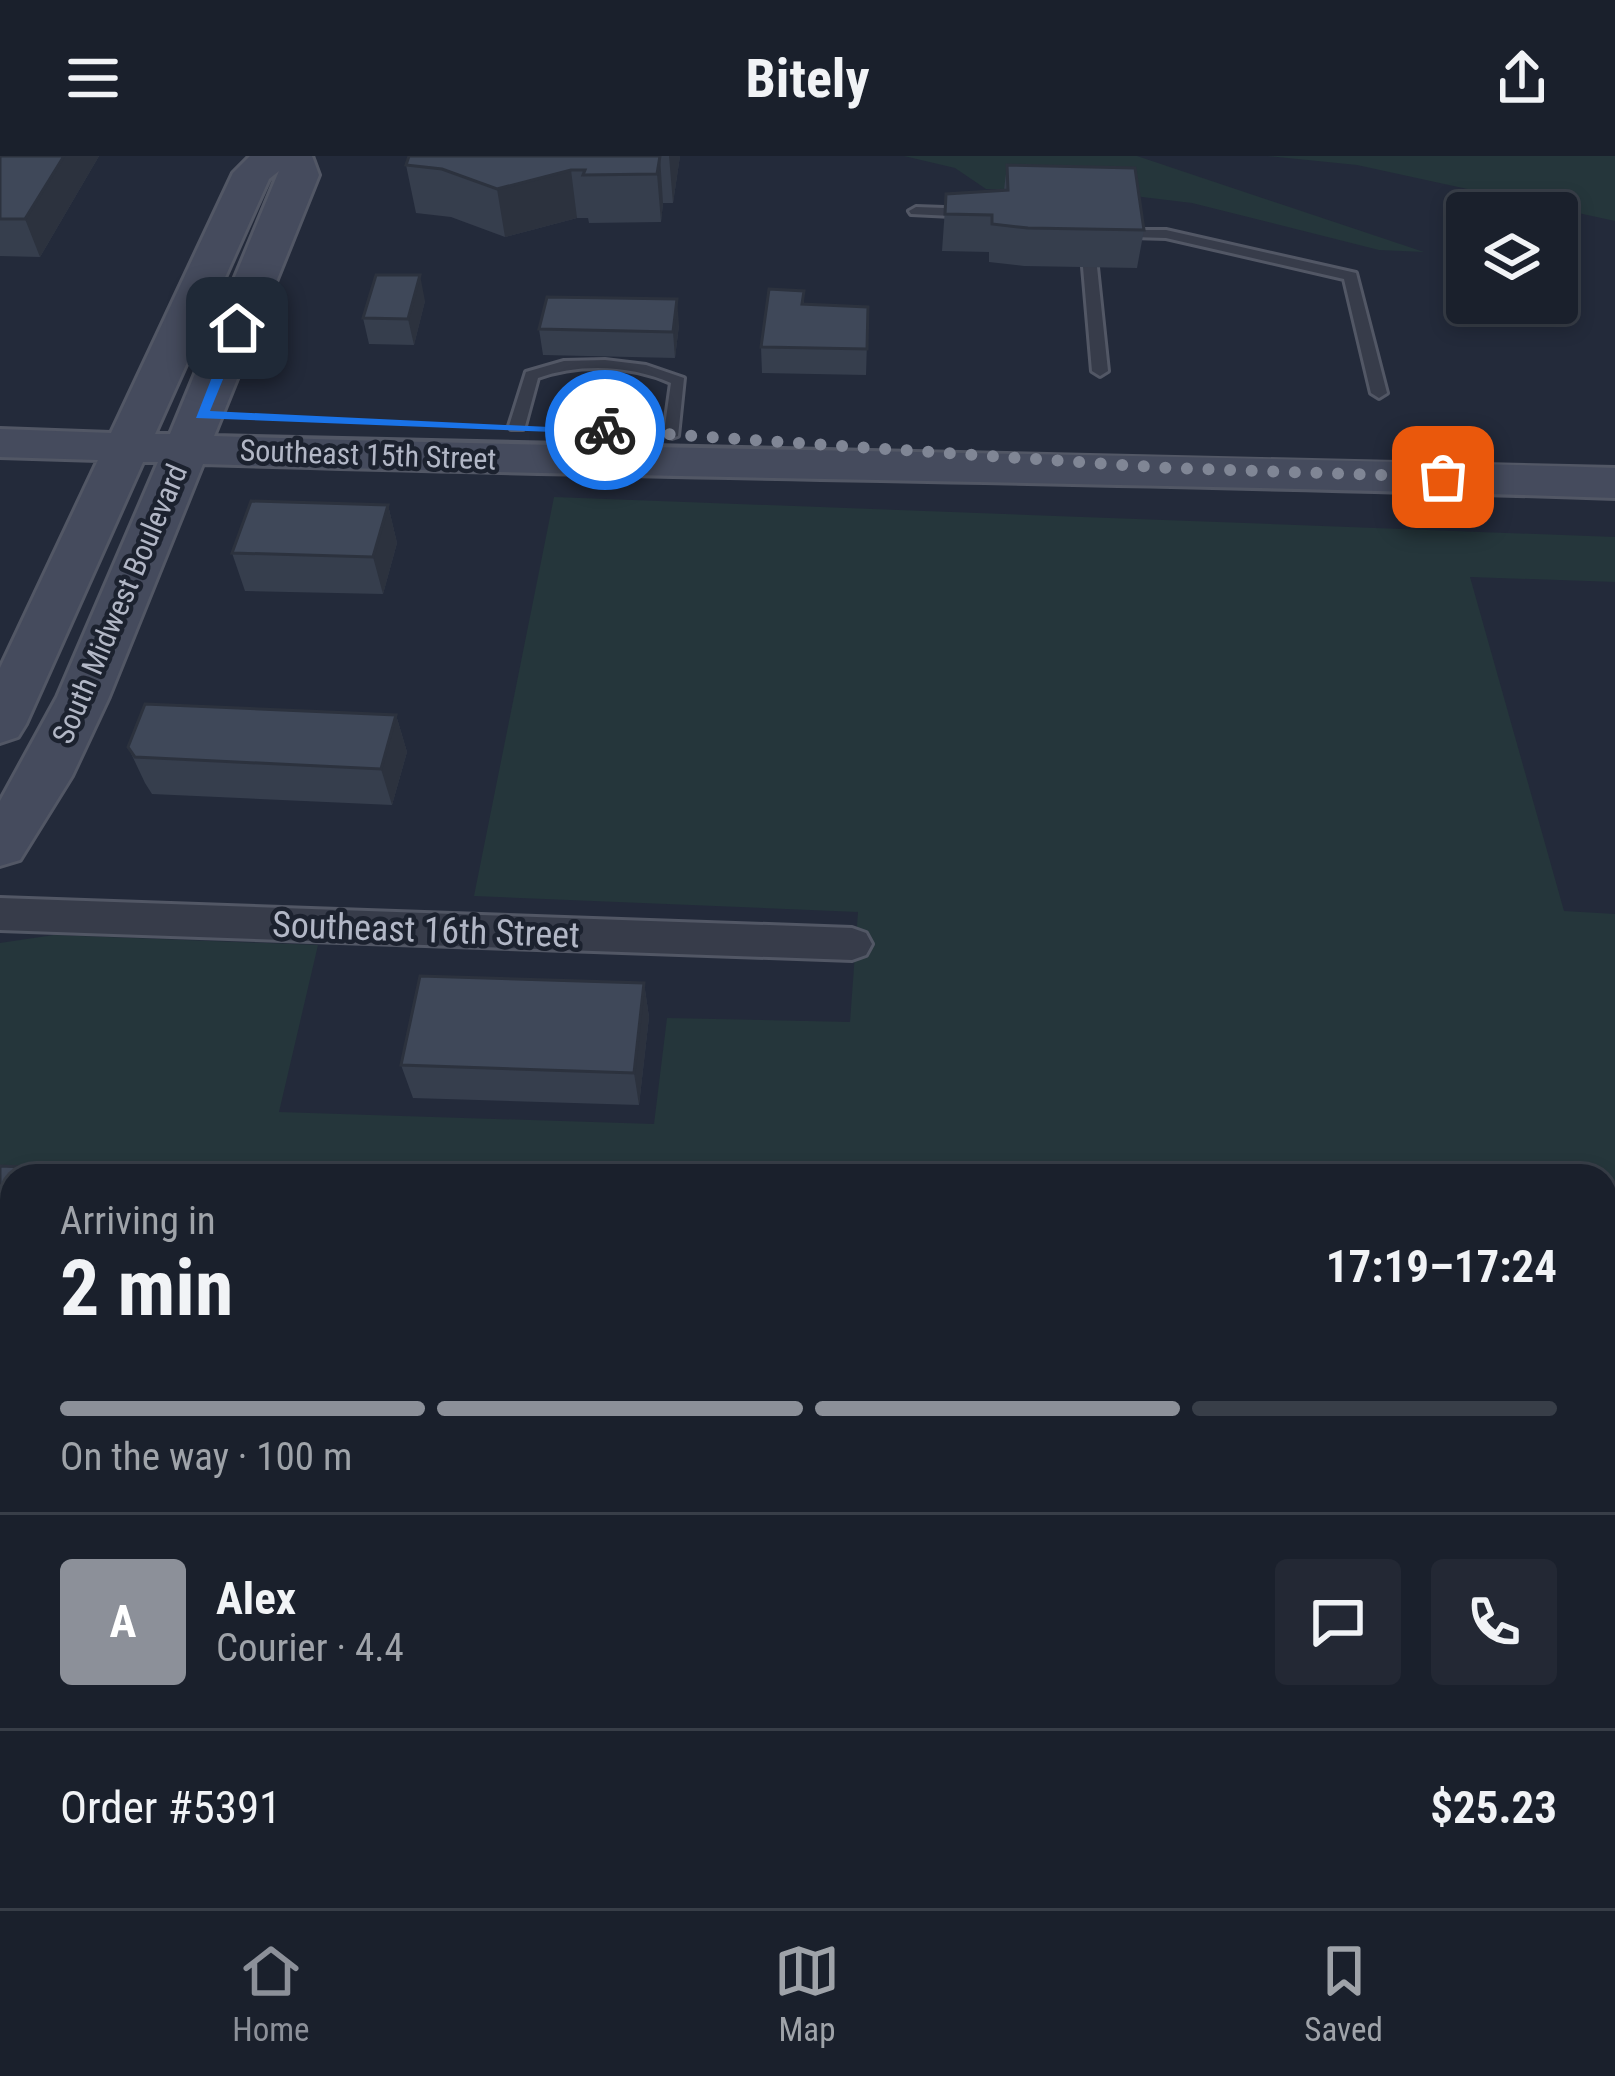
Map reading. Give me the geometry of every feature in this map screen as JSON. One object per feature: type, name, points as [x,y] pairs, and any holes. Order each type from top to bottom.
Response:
[{"type":"main road","name":"South Midwest Boulevard","points":[[0,724],[252,173],[274,156]]},
{"type":"main road","name":"South Midwest Boulevard","points":[[0,844],[44,776],[83,697],[300,175],[293,156]]},
{"type":"main road","name":"Southeast 15th Street","points":[[0,408],[136,431]]},
{"type":"main road","name":"Southeast 15th Street","points":[[0,443],[136,431],[518,426],[1168,468]]},
{"type":"main road","name":"Southeast 15th Street","points":[[194,432],[676,465],[1168,468],[1615,483]]},
{"type":"street","name":"Southeast 16th Street","points":[[0,914],[852,944]]},
{"type":"lane","points":[[916,211],[988,213]]},
{"type":"lane","points":[[1132,233],[1166,234],[1351,276],[1379,393]]},
{"type":"lane","points":[[1090,267],[1100,371]]},
{"type":"lane","points":[[518,426],[531,375],[549,366],[659,370],[679,381],[672,433]]},
{"type":"shaded area","points":[[904,156],[1137,156],[1424,252],[1379,250],[1192,203],[1109,193],[986,189],[955,168]]},
{"type":"shaded area","points":[[1267,156],[1615,156],[1615,221],[1578,213],[1578,192],[1481,192],[1357,165]]},
{"type":"shaded area","points":[[554,497],[1615,537],[1615,582],[1470,577],[1564,911],[1615,914],[1615,1164],[0,1164],[0,943],[54,935],[318,945],[279,1112],[654,1124],[667,1018],[850,1022],[858,912],[474,896]]},
{"type":"building","points":[[0,156],[64,156],[25,219],[0,219]]},
{"type":"building","points":[[409,156],[660,156],[657,174],[583,175],[585,170],[571,170],[497,189],[442,169],[406,165]]},
{"type":"building","points":[[1007,165],[1135,168],[1144,230],[1028,228],[992,224],[992,215],[945,214],[946,194],[1008,190]]},
{"type":"building","points":[[376,275],[420,275],[408,319],[363,318]]},
{"type":"building","points":[[769,289],[804,291],[802,304],[868,307],[867,349],[761,347]]},
{"type":"building","points":[[547,297],[677,299],[673,332],[539,329]]},
{"type":"building","points":[[251,501],[388,505],[373,557],[232,553]]},
{"type":"building","points":[[145,704],[396,715],[381,769],[135,757],[128,747]]},
{"type":"building","points":[[420,976],[644,983],[634,1073],[401,1065]]},
{"type":"way so far","points":[[605,430],[1168,468],[1443,477]]},
{"type":"route","points":[[237,328],[201,415],[605,430]]}]
